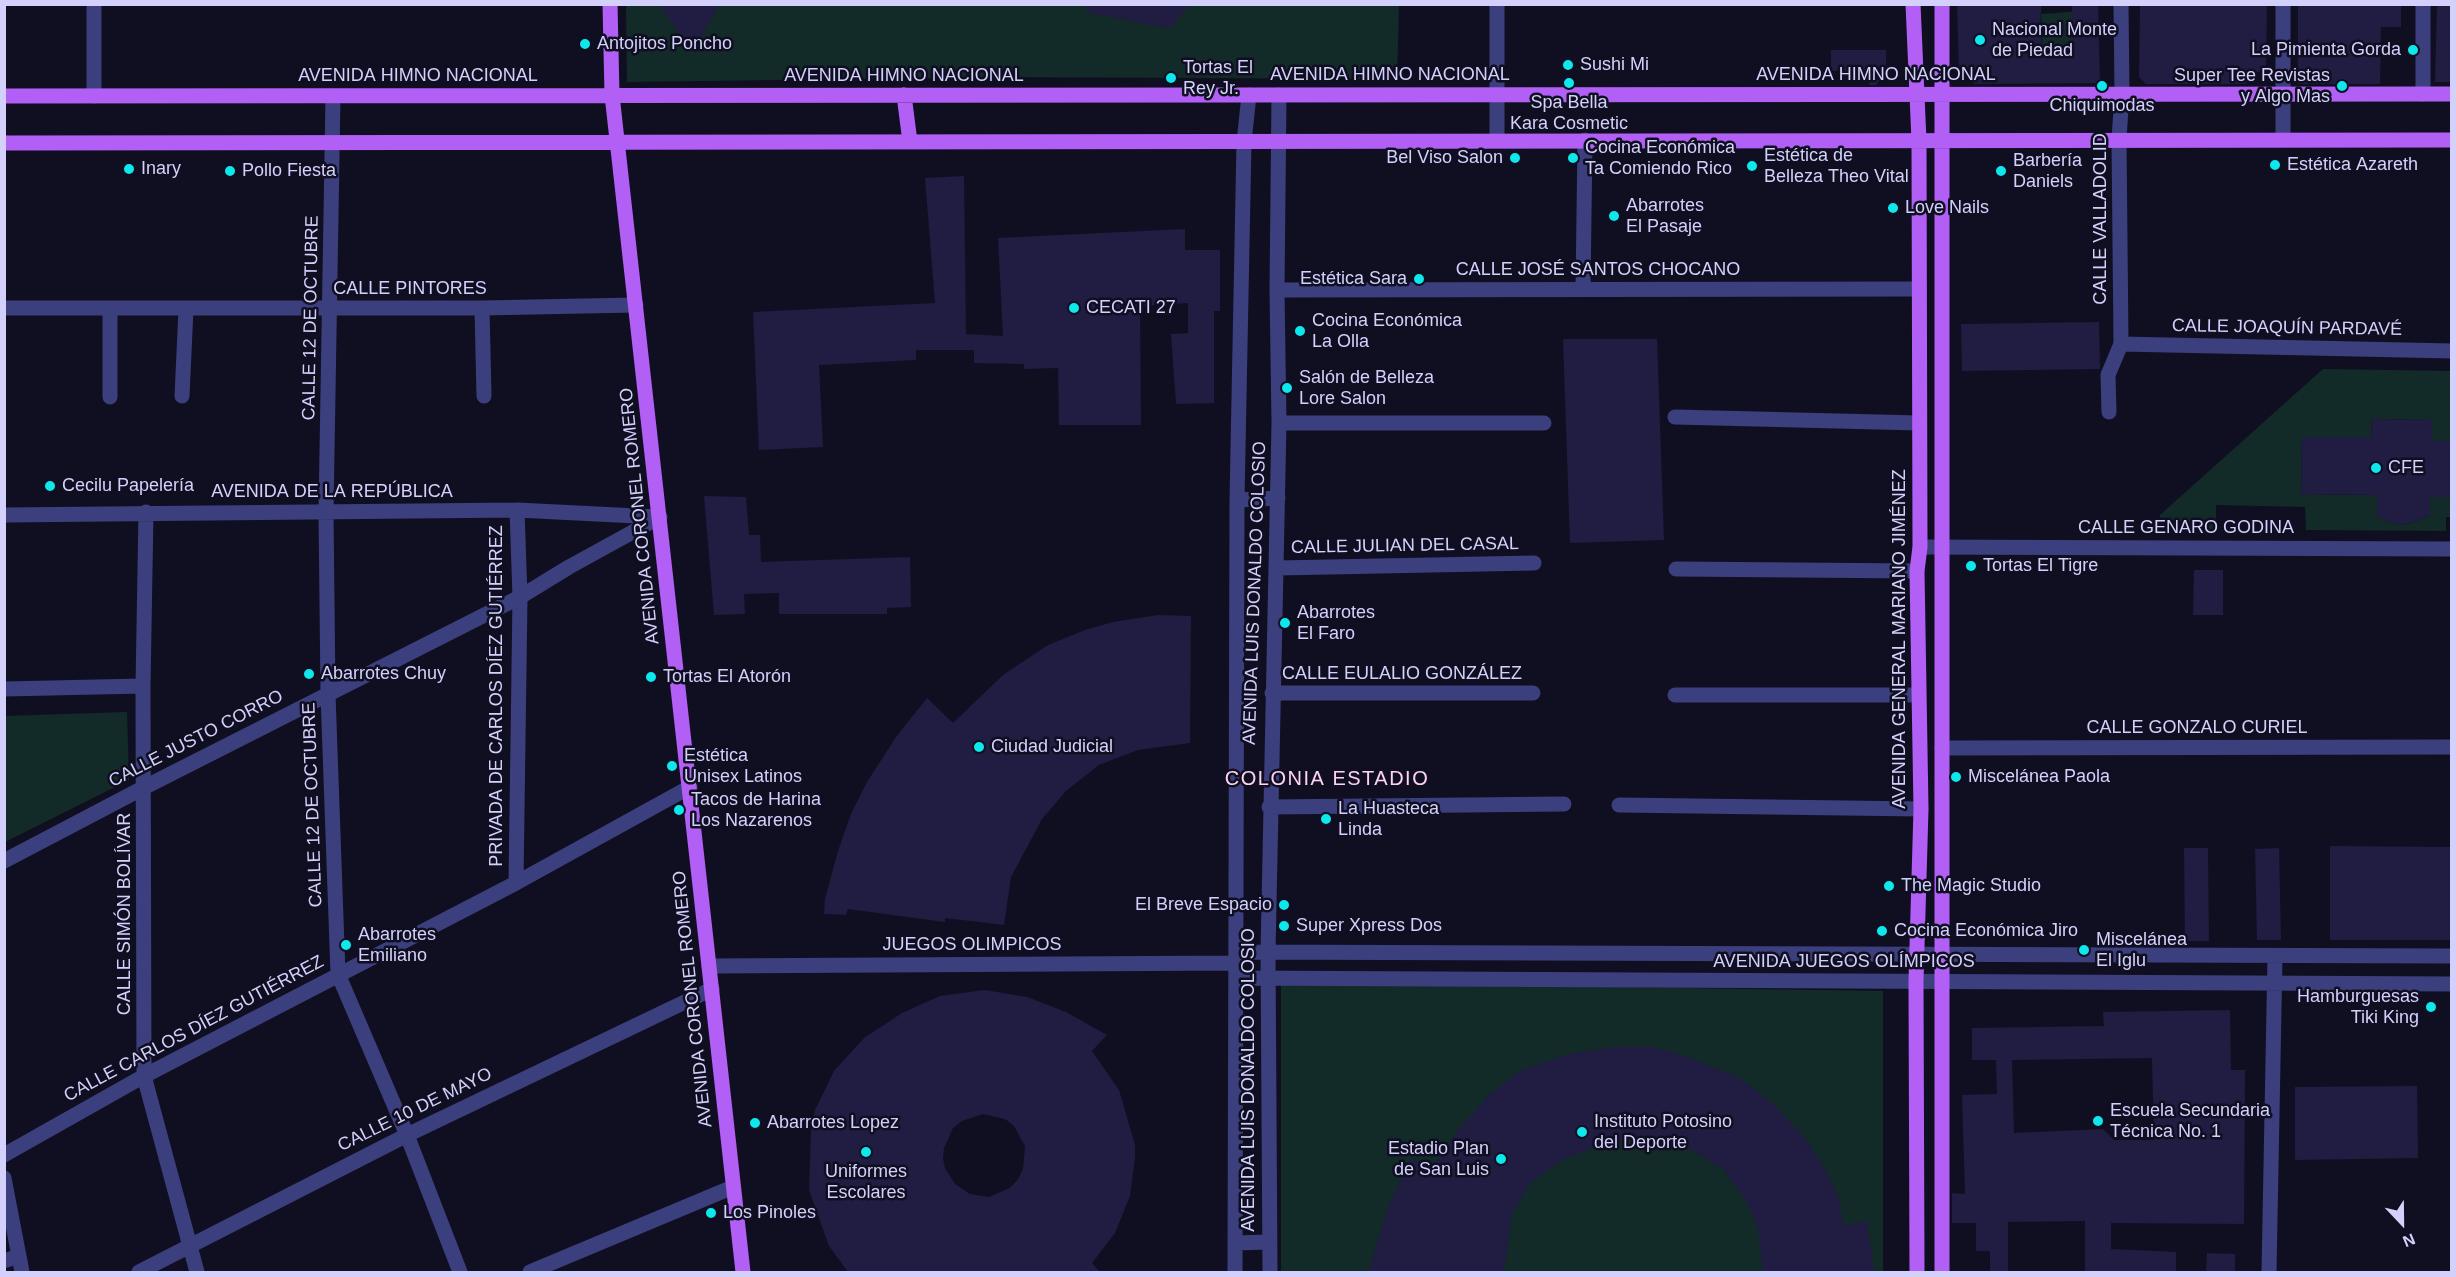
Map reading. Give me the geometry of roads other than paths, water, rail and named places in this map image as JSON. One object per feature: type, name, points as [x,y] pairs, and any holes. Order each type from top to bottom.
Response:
[{"type":"main road","name":"AVENIDA CORONEL ROMERO","points":[[610,4],[612,95],[742,1272]]},
{"type":"main road","name":"AVENIDA GENERAL MARIANO JIMÉNEZ","points":[[1913,4],[1919,141],[1920,547],[1917,570],[1917,695],[1921,809],[1916,981],[1917,1272]]},
{"type":"main road","points":[[1942,4],[1942,1272]]},
{"type":"main road","name":"AVENIDA HIMNO NACIONAL","points":[[4,96],[2451,94]]},
{"type":"main road","points":[[904,95],[909,142]]},
{"type":"main road","points":[[4,143],[2451,140]]},
{"type":"street","points":[[94,4],[94,96]]},
{"type":"street","points":[[1497,4],[1497,141]]},
{"type":"street","name":"CALLE VALLADOLID","points":[[2121,4],[2122,94],[2119,139],[2121,344]]},
{"type":"street","points":[[2283,4],[2283,139]]},
{"type":"street","points":[[2423,4],[2423,94]]},
{"type":"street","name":"AVENIDA LUIS DONALDO COLOSIO","points":[[1235,1272],[1237,500],[1244,142],[1249,95]]},
{"type":"street","name":"AVENIDA LUIS DONALDO COLOSIO","points":[[1270,1272],[1268,952],[1269,807],[1279,423],[1278,95]]},
{"type":"street","name":"CALLE 12 DE OCTUBRE","points":[[333,96],[326,511],[328,694],[338,974],[407,1135],[460,1272]]},
{"type":"street","points":[[1576,289],[1585,140]]},
{"type":"street","name":"CALLE JOSÉ SANTOS CHOCANO","points":[[1277,290],[1918,289]]},
{"type":"street","name":"CALLE PINTORES","points":[[4,308],[330,309],[636,305]]},
{"type":"street","points":[[482,308],[484,396]]},
{"type":"street","points":[[110,397],[111,309]]},
{"type":"street","points":[[182,396],[186,309]]},
{"type":"street","points":[[2109,412],[2108,375],[2121,344]]},
{"type":"street","name":"CALLE JOAQUÍN PARDAVÉ","points":[[2121,344],[2451,351]]},
{"type":"street","points":[[1675,417],[1919,423]]},
{"type":"street","points":[[1279,423],[1544,423]]},
{"type":"street","points":[[1237,500],[1278,498]]},
{"type":"street","name":"AVENIDA DE LA REPÚBLICA","points":[[4,515],[517,510],[660,517]]},
{"type":"street","name":"PRIVADA DE CARLOS DÍEZ GUTIÉRREZ","points":[[516,883],[520,597],[517,510]]},
{"type":"street","name":"CALLE SIMÓN BOLÍVAR","points":[[146,512],[143,686],[144,1076],[196,1272]]},
{"type":"street","name":"CALLE JUSTO CORRO","points":[[4,861],[520,597],[568,567],[660,517]]},
{"type":"street","name":"CALLE GENARO GODINA","points":[[1920,547],[2451,549]]},
{"type":"street","name":"CALLE JULIAN DEL CASAL","points":[[1277,568],[1534,563]]},
{"type":"street","points":[[1676,569],[1917,570]]},
{"type":"street","points":[[4,689],[143,686]]},
{"type":"street","name":"CALLE EULALIO GONZÁLEZ","points":[[1272,693],[1533,693]]},
{"type":"street","points":[[1675,695],[1917,695]]},
{"type":"street","name":"CALLE GONZALO CURIEL","points":[[1942,748],[2451,747]]},
{"type":"street","name":"CALLE CARLOS DÍEZ GUTIÉRREZ","points":[[4,1155],[144,1076],[516,883],[690,787]]},
{"type":"street","points":[[1269,807],[1564,804]]},
{"type":"street","points":[[1618,805],[1921,809]]},
{"type":"street","name":"AVENIDA JUEGOS OLÍMPICOS","points":[[1236,964],[1268,952],[2451,956]]},
{"type":"street","points":[[2269,1272],[2275,956]]},
{"type":"street","name":"AVENIDA JUEGOS OLÍMPICOS","points":[[1236,964],[1268,978],[2451,984]]},
{"type":"street","name":"JUEGOS OLIMPICOS","points":[[709,966],[1236,964]]},
{"type":"street","name":"CALLE 10 DE MAYO","points":[[139,1272],[407,1135],[712,989]]},
{"type":"street","points":[[4,1178],[12,1258],[22,1272]]},
{"type":"street","points":[[530,1272],[733,1187]]},
{"type":"street","points":[[1235,1243],[1269,1242]]},
{"type":"place","name":"Nacional Monte de Piedad","points":[[1980,40]]},
{"type":"place","name":"Antojitos Poncho","points":[[585,44]]},
{"type":"place","name":"La Pimienta Gorda","points":[[2413,50]]},
{"type":"place","name":"Sushi Mi","points":[[1568,65]]},
{"type":"place","name":"Tortas El Rey Jr.","points":[[1171,78]]},
{"type":"place","name":"Spa Bella Kara Cosmetic","points":[[1569,83]]},
{"type":"place","name":"Chiquimodas","points":[[2102,86]]},
{"type":"place","name":"Super Tee Revistas y Algo Mas","points":[[2342,86]]},
{"type":"place","name":"Bel Viso Salon","points":[[1515,158]]},
{"type":"place","name":"Cocina Económica Ta Comiendo Rico","points":[[1573,158]]},
{"type":"place","name":"Estética Azareth","points":[[2275,165]]},
{"type":"place","name":"Estética de Belleza Theo Vital","points":[[1752,166]]},
{"type":"place","name":"Inary","points":[[129,169]]},
{"type":"place","name":"Pollo Fiesta","points":[[230,171]]},
{"type":"place","name":"Barbería Daniels","points":[[2001,171]]},
{"type":"place","name":"Love Nails","points":[[1893,208]]},
{"type":"place","name":"Abarrotes El Pasaje","points":[[1614,216]]},
{"type":"place","name":"Estética Sara","points":[[1419,279]]},
{"type":"place","name":"CECATI 27","points":[[1074,308]]},
{"type":"place","name":"Cocina Económica La Olla","points":[[1300,331]]},
{"type":"place","name":"Salón de Belleza Lore Salon","points":[[1287,388]]},
{"type":"place","name":"CFE","points":[[2376,468]]},
{"type":"place","name":"Cecilu Papelería","points":[[50,486]]},
{"type":"place","name":"Tortas El Tigre","points":[[1971,566]]},
{"type":"place","name":"Abarrotes El Faro","points":[[1285,623]]},
{"type":"place","name":"Abarrotes Chuy","points":[[309,674]]},
{"type":"place","name":"Tortas El Atorón","points":[[651,677]]},
{"type":"place","name":"Ciudad Judicial","points":[[979,747]]},
{"type":"place","name":"Estética Unisex Latinos","points":[[672,766]]},
{"type":"place","name":"Miscelánea Paola","points":[[1956,777]]},
{"type":"place","name":"Tacos de Harina Los Nazarenos","points":[[679,810]]},
{"type":"place","name":"La Huasteca Linda","points":[[1326,819]]},
{"type":"place","name":"The Magic Studio","points":[[1889,886]]},
{"type":"place","name":"El Breve Espacio","points":[[1284,905]]},
{"type":"place","name":"Super Xpress Dos","points":[[1284,926]]},
{"type":"place","name":"Cocina Económica Jiro","points":[[1882,931]]},
{"type":"place","name":"Abarrotes Emiliano","points":[[346,945]]},
{"type":"place","name":"Miscelánea El Iglu","points":[[2084,950]]},
{"type":"place","name":"Hamburguesas Tiki King","points":[[2431,1007]]},
{"type":"place","name":"Escuela Secundaria Técnica No. 1","points":[[2098,1121]]},
{"type":"place","name":"Abarrotes Lopez","points":[[755,1123]]},
{"type":"place","name":"Instituto Potosino del Deporte","points":[[1582,1132]]},
{"type":"place","name":"Uniformes Escolares","points":[[866,1152]]},
{"type":"place","name":"Estadio Plan de San Luis","points":[[1501,1159]]},
{"type":"place","name":"Los Pinoles","points":[[711,1213]]},
{"type":"district","name":"COLONIA ESTADIO","points":[[1327,779]]}]
